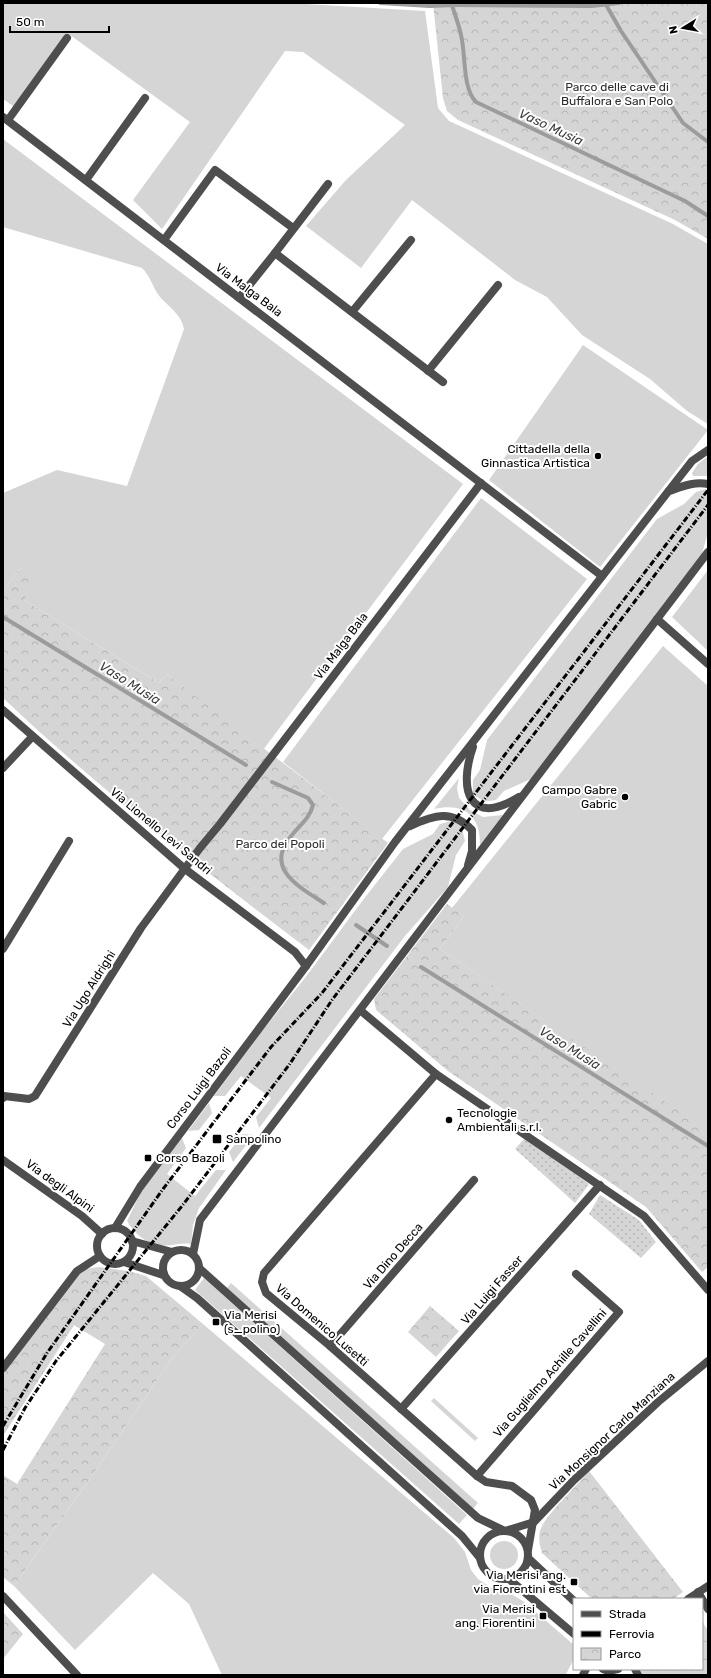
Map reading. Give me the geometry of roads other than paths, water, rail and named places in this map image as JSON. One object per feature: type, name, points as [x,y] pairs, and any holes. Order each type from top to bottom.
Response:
[{"type":"street","points":[[5,119],[67,38]]},
{"type":"street","points":[[86,180],[146,98]]},
{"type":"street","name":"Via Malga Bala","points":[[5,119],[602,576]]},
{"type":"street","points":[[164,240],[215,170],[293,228]]},
{"type":"street","points":[[239,298],[328,184]]},
{"type":"street","points":[[352,312],[412,240]]},
{"type":"street","points":[[275,253],[442,382]]},
{"type":"street","points":[[428,371],[498,285]]},
{"type":"street","name":"Corso Luigi Bazoli","points":[[115,1228],[140,1187],[306,966],[407,826],[692,461],[708,450]]},
{"type":"street","points":[[669,491],[697,483],[708,484]]},
{"type":"street","name":"Via Malga Bala","points":[[185,869],[481,484]]},
{"type":"street","points":[[193,1254],[200,1220],[708,552]]},
{"type":"street","points":[[657,619],[708,664]]},
{"type":"street","name":"Via Lionello Levi Sandri","points":[[3,710],[32,737],[185,869],[295,952],[306,966]]},
{"type":"street","points":[[3,768],[32,737]]},
{"type":"street","points":[[475,740],[466,775],[468,794],[474,803],[482,808],[492,808],[506,805],[524,794]]},
{"type":"street","points":[[407,826],[424,819],[438,816],[451,816],[462,820],[472,830],[473,841],[466,870]]},
{"type":"street","points":[[3,949],[69,841]]},
{"type":"street","name":"Via Ugo Aldrighi","points":[[3,1097],[29,1099],[35,1096],[141,928],[185,869]]},
{"type":"street","points":[[360,1010],[436,1074],[644,1216],[708,1290]]},
{"type":"street","name":"Via Domenico Lusetti","points":[[436,1074],[264,1273],[262,1282],[266,1293],[330,1346],[476,1476],[486,1482],[512,1486],[531,1500],[536,1510],[534,1522]]},
{"type":"street","points":[[3,1088],[3,1097]]},
{"type":"street","name":"Via degli Alpini","points":[[3,1160],[82,1216],[102,1234]]},
{"type":"street","name":"Via Dino Decca","points":[[330,1346],[474,1180]]},
{"type":"street","name":"Via Luigi Fasser","points":[[401,1409],[600,1185]]},
{"type":"street","points":[[124,1262],[130,1256],[132,1241],[126,1232],[115,1228],[109,1229],[102,1234],[98,1241],[97,1249],[100,1256],[106,1262],[115,1264],[124,1262],[163,1275],[173,1285],[180,1286],[190,1284],[195,1280],[199,1263],[193,1254],[183,1249],[172,1252],[164,1260],[162,1265],[163,1275]]},
{"type":"street","points":[[132,1241],[172,1252]]},
{"type":"street","points":[[3,1368],[77,1271],[100,1256]]},
{"type":"street","points":[[199,1268],[478,1518],[520,1537],[528,1554],[573,1600]]},
{"type":"street","name":"Via Guglielmo Achille Cavellini","points":[[476,1476],[619,1312],[576,1274]]},
{"type":"street","points":[[180,1286],[196,1298],[462,1536],[480,1558],[483,1566],[494,1577],[509,1579],[573,1633]]},
{"type":"street","name":"Via Monsignor Carlo Manziana","points":[[528,1554],[529,1539],[534,1522],[574,1480],[658,1402],[708,1361]]},
{"type":"street","name":"Via Monsignor Carlo Manziana","points":[[504,1531],[534,1522]]},
{"type":"street","points":[[480,1558],[484,1542],[496,1532],[504,1531]]},
{"type":"street","points":[[509,1579],[522,1572],[528,1554]]},
{"type":"street","points":[[689,1598],[708,1586]]},
{"type":"street","points":[[698,1592],[702,1598]]},
{"type":"street","points":[[3,1596],[77,1675]]},
{"type":"street","points":[[595,1675],[606,1671]]},
{"type":"waterway","name":"Vaso Musia","points":[[380,3],[430,6],[452,5],[463,43],[466,80],[468,88],[476,102],[685,201],[708,216]]},
{"type":"waterway","points":[[605,3],[621,31],[683,123],[708,142]]},
{"type":"waterway","name":"Vaso Musia","points":[[452,5],[592,6],[619,3]]},
{"type":"waterway","name":"Vaso Musia","points":[[3,617],[246,765]]},
{"type":"waterway","name":"Vaso Musia","points":[[272,782],[308,798],[313,805],[307,818],[284,847],[281,857],[283,867],[295,883],[324,903]]},
{"type":"waterway","name":"Vaso Musia","points":[[356,925],[387,946]]},
{"type":"waterway","name":"Vaso Musia","points":[[421,967],[708,1146]]},
{"type":"railway","points":[[3,1426],[47,1353],[163,1189],[271,1047],[322,993],[708,490]]},
{"type":"railway","points":[[3,1450],[25,1408],[56,1361],[182,1206],[289,1065],[332,1000],[708,505]]},
{"type":"place","name":"Cittadella della Ginnastica Artistica","points":[[598,456]]},
{"type":"place","name":"Campo Gabre Gabric","points":[[625,797]]},
{"type":"place","name":"Tecnologie Ambientali s.r.l.","points":[[449,1120]]},
{"type":"place","name":"Sanpolino","points":[[217,1139]]},
{"type":"place","name":"Corso Bazoli","points":[[148,1158]]},
{"type":"place","name":"Via Merisi (s_polino)","points":[[216,1322]]},
{"type":"place","name":"Via Merisi ang. via Fiorentini est","points":[[574,1582]]},
{"type":"place","name":"Via Merisi ang. Fiorentini","points":[[543,1616]]},
{"type":"park label","name":"Parco delle cave di Buffalora e San Polo","points":[[617,94]]},
{"type":"park label","name":"Parco dei Popoli","points":[[280,844]]}]
